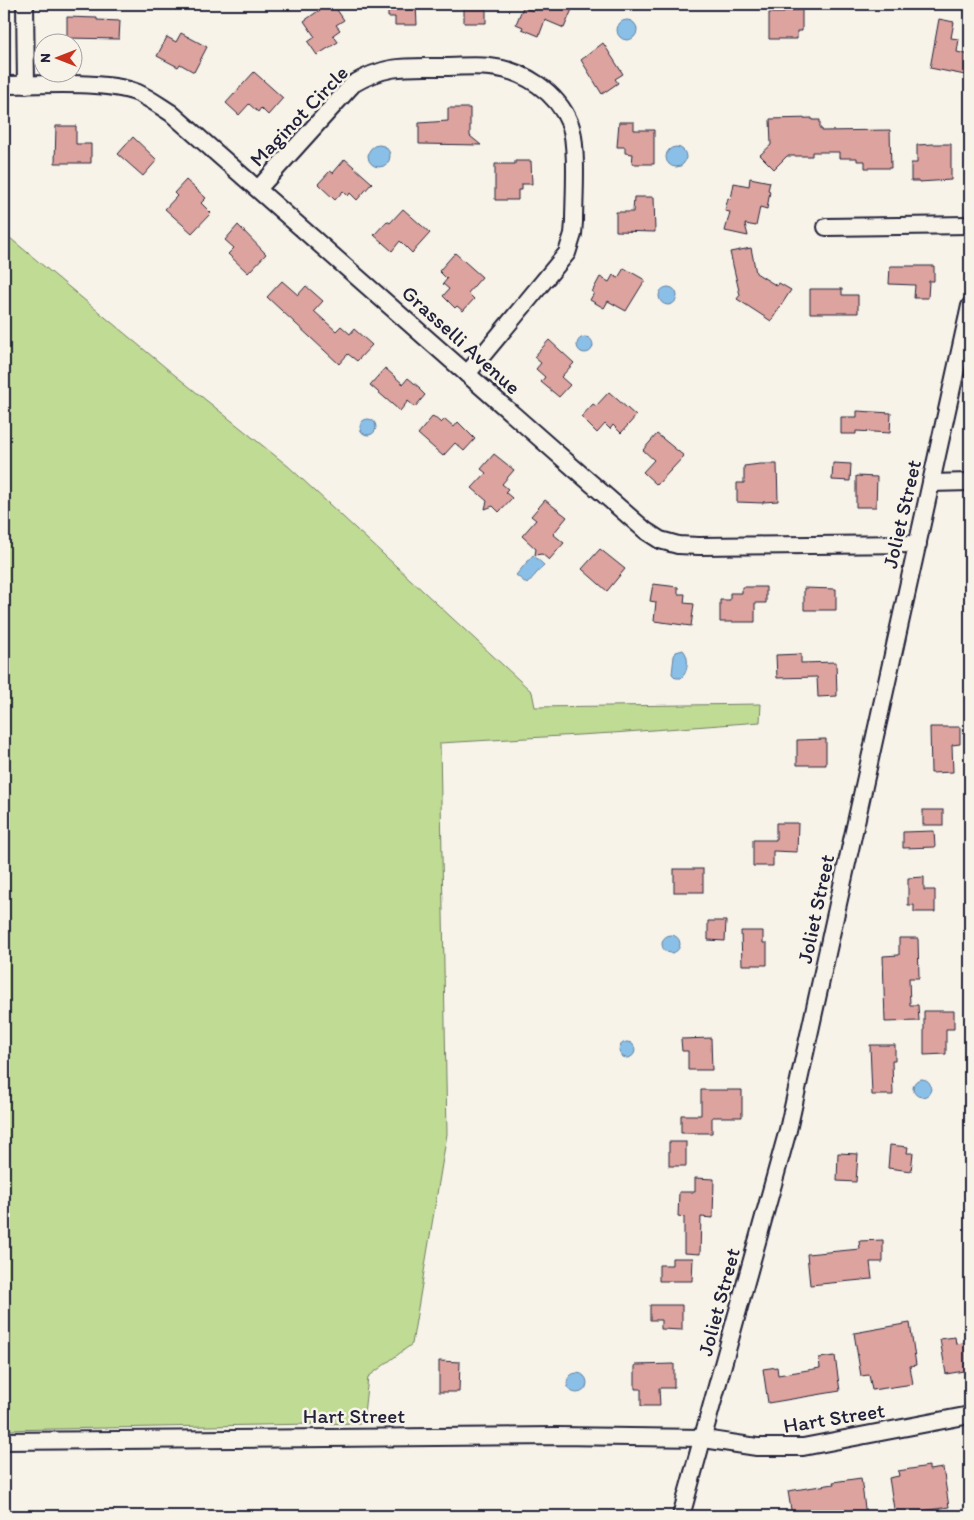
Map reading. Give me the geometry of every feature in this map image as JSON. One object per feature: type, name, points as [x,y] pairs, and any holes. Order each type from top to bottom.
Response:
[{"type":"street","points":[[25,4],[26,85]]},
{"type":"street","name":"Maginot Circle","points":[[258,189],[353,84],[368,74],[386,68],[490,67],[510,71],[535,82],[556,100],[570,124],[574,140],[573,234],[567,253],[467,374]]},
{"type":"street","name":"Grasselli Avenue","points":[[4,85],[106,86],[137,93],[171,113],[646,531],[660,540],[678,545],[699,546],[918,544]]},
{"type":"street","points":[[826,227],[970,225]]},
{"type":"street","name":"Joliet Street","points":[[681,1516],[788,1130],[970,306]]},
{"type":"street","points":[[931,483],[970,482]]},
{"type":"street","name":"Hart Street","points":[[4,1441],[556,1436],[704,1438],[757,1447],[803,1447],[970,1415]]},
{"type":"green space","points":[[4,233],[171,372],[288,466],[532,692],[535,707],[761,704],[760,722],[440,743],[447,1134],[412,1344],[368,1377],[363,1423],[4,1430]]},
{"type":"water","points":[[627,20],[634,23],[637,30],[634,37],[627,40],[620,37],[617,30],[620,23]]},
{"type":"water","points":[[379,145],[389,152],[390,156],[383,166],[379,167],[369,160],[368,156],[375,146]]},
{"type":"water","points":[[676,147],[683,150],[686,157],[683,164],[676,167],[669,164],[666,157],[669,150]]},
{"type":"water","points":[[668,287],[674,290],[677,296],[674,302],[668,305],[662,302],[659,296],[662,290]]},
{"type":"water","points":[[585,337],[591,339],[593,345],[591,351],[585,353],[579,351],[577,345],[579,339]]},
{"type":"water","points":[[365,419],[371,419],[376,424],[374,433],[365,435],[360,430],[360,424]]},
{"type":"water","points":[[533,555],[544,565],[527,584],[516,575]]},
{"type":"water","points":[[683,650],[687,657],[687,669],[681,678],[676,678],[672,674],[674,656],[676,652]]},
{"type":"water","points":[[671,935],[677,938],[680,944],[677,950],[671,953],[665,950],[662,944],[665,938]]},
{"type":"water","points":[[624,1042],[630,1042],[635,1047],[633,1056],[624,1058],[619,1053],[619,1047]]},
{"type":"water","points":[[922,1079],[928,1082],[931,1088],[928,1094],[922,1097],[916,1094],[913,1088],[916,1082]]},
{"type":"water","points":[[577,1373],[584,1376],[587,1383],[584,1390],[577,1393],[570,1390],[567,1383],[570,1376]]},
{"type":"building","points":[[328,4],[333,4],[344,20],[336,25],[340,30],[333,35],[338,42],[317,55],[308,42],[315,37],[304,21]]},
{"type":"building","points":[[388,4],[416,4],[417,25],[395,25],[395,17],[388,17]]},
{"type":"building","points":[[464,4],[486,5],[486,23],[464,23]]},
{"type":"building","points":[[535,4],[566,4],[573,7],[564,28],[545,20],[539,36],[522,29],[523,27],[516,24],[523,7],[533,11]]},
{"type":"building","points":[[802,10],[802,31],[797,31],[797,39],[769,39],[769,13]]},
{"type":"building","points":[[67,17],[120,21],[119,39],[82,38],[82,32],[67,32]]},
{"type":"building","points":[[939,19],[954,22],[951,38],[959,39],[957,52],[970,55],[970,76],[930,68]]},
{"type":"building","points":[[181,33],[207,47],[194,72],[180,64],[178,67],[157,56],[167,37],[176,42]]},
{"type":"building","points":[[603,43],[623,74],[615,79],[618,83],[602,94],[581,60]]},
{"type":"building","points":[[254,72],[283,98],[268,115],[261,108],[258,112],[249,104],[239,115],[226,103]]},
{"type":"building","points":[[448,108],[470,108],[470,136],[481,145],[419,144],[419,123],[448,121]]},
{"type":"building","points":[[812,118],[812,120],[820,120],[820,129],[822,131],[890,130],[891,168],[865,168],[865,161],[857,161],[857,158],[839,158],[839,152],[812,152],[812,156],[787,156],[774,169],[760,155],[771,145],[770,119]]},
{"type":"building","points":[[619,122],[634,122],[634,130],[654,130],[654,164],[632,164],[633,154],[625,153],[625,147],[617,147]]},
{"type":"building","points":[[56,126],[76,126],[76,144],[91,144],[91,163],[55,163]]},
{"type":"building","points":[[133,137],[157,160],[143,176],[118,154]]},
{"type":"building","points":[[951,144],[951,180],[911,181],[911,163],[917,163],[917,145]]},
{"type":"building","points":[[345,159],[372,183],[357,200],[350,193],[348,196],[343,191],[335,200],[318,184],[330,171],[333,173]]},
{"type":"building","points":[[515,161],[531,161],[532,184],[522,184],[522,190],[518,190],[518,200],[495,200],[495,164],[515,164]]},
{"type":"building","points":[[750,178],[770,182],[767,209],[760,207],[756,226],[745,224],[748,236],[725,231],[730,212],[725,211],[728,198],[731,199],[734,183],[749,186]]},
{"type":"building","points":[[186,180],[206,198],[201,203],[211,213],[192,233],[165,209],[177,196],[174,193]]},
{"type":"building","points":[[634,197],[654,197],[655,232],[616,231],[616,212],[633,212]]},
{"type":"building","points":[[403,209],[430,233],[412,253],[400,241],[392,251],[374,235],[387,221],[390,223]]},
{"type":"building","points":[[238,225],[266,254],[248,273],[228,254],[234,248],[225,240]]},
{"type":"building","points":[[751,248],[756,273],[777,286],[779,283],[791,290],[771,321],[737,299],[740,295],[730,252]]},
{"type":"building","points":[[455,253],[482,277],[468,293],[474,299],[463,311],[457,306],[455,308],[443,296],[449,289],[443,284],[447,279],[439,271]]},
{"type":"building","points":[[890,266],[934,266],[934,281],[929,281],[928,298],[914,298],[915,285],[889,284]]},
{"type":"building","points":[[624,268],[645,280],[626,311],[608,301],[604,308],[590,300],[600,277],[609,282],[613,275],[618,278]]},
{"type":"building","points":[[282,281],[298,295],[306,286],[323,301],[314,311],[336,331],[341,326],[350,334],[354,329],[372,345],[357,361],[348,354],[339,364],[267,297]]},
{"type":"building","points":[[810,289],[842,289],[842,295],[858,295],[858,313],[810,313]]},
{"type":"building","points":[[549,340],[574,363],[561,377],[570,385],[559,397],[541,382],[545,377],[536,369],[541,363],[534,357]]},
{"type":"building","points":[[385,368],[403,384],[408,378],[420,388],[425,395],[415,407],[408,401],[400,411],[370,385]]},
{"type":"building","points":[[609,392],[636,416],[621,433],[613,425],[610,429],[605,424],[597,433],[581,417],[593,404],[596,406]]},
{"type":"building","points":[[857,411],[891,413],[890,433],[856,431],[856,434],[841,434],[841,417],[857,417]]},
{"type":"building","points":[[433,416],[441,423],[445,419],[454,427],[458,422],[475,439],[464,451],[455,443],[443,456],[418,434]]},
{"type":"building","points":[[657,434],[684,456],[657,485],[643,472],[654,460],[643,450]]},
{"type":"building","points":[[494,454],[514,470],[502,484],[508,489],[505,492],[512,498],[499,512],[493,506],[485,509],[487,501],[472,488],[486,473],[481,469]]},
{"type":"building","points":[[833,463],[851,464],[850,481],[832,480]]},
{"type":"building","points":[[777,464],[778,501],[763,503],[737,502],[737,483],[744,483],[744,466]]},
{"type":"building","points":[[856,476],[877,477],[876,507],[856,507]]},
{"type":"building","points":[[545,500],[567,517],[553,534],[564,543],[549,560],[542,554],[535,555],[536,549],[522,536],[536,520],[531,516]]},
{"type":"building","points":[[600,549],[625,569],[607,591],[582,569]]},
{"type":"building","points":[[653,584],[678,587],[678,594],[685,594],[684,603],[694,604],[691,626],[654,621],[656,602],[650,601]]},
{"type":"building","points":[[742,587],[766,587],[766,603],[755,603],[755,622],[720,622],[720,600],[730,600],[730,593],[742,593]]},
{"type":"building","points":[[804,588],[836,589],[836,610],[804,610]]},
{"type":"building","points":[[801,654],[801,663],[836,662],[837,696],[818,697],[817,677],[777,678],[776,655]]},
{"type":"building","points":[[930,727],[960,727],[960,744],[952,745],[953,772],[931,773]]},
{"type":"building","points":[[826,739],[826,765],[797,765],[797,740]]},
{"type":"building","points":[[923,810],[943,810],[943,825],[923,825]]},
{"type":"building","points":[[776,823],[798,823],[797,852],[773,851],[773,866],[753,866],[753,840],[776,840]]},
{"type":"building","points":[[934,831],[935,847],[903,848],[903,832]]},
{"type":"building","points":[[674,869],[703,869],[703,892],[674,892]]},
{"type":"building","points":[[924,877],[924,890],[935,890],[935,912],[914,912],[914,905],[908,905],[908,878]]},
{"type":"building","points":[[708,921],[726,921],[725,941],[708,940]]},
{"type":"building","points":[[741,931],[763,931],[763,943],[767,943],[767,965],[742,965]]},
{"type":"building","points":[[899,938],[918,938],[919,978],[909,978],[910,1005],[918,1005],[919,1021],[885,1022],[883,956],[899,955]]},
{"type":"building","points":[[924,1011],[954,1011],[954,1029],[946,1029],[946,1054],[924,1055]]},
{"type":"building","points":[[711,1038],[712,1070],[688,1070],[688,1051],[682,1051],[681,1039]]},
{"type":"building","points":[[870,1045],[895,1045],[895,1061],[892,1061],[893,1095],[872,1095]]},
{"type":"building","points":[[701,1090],[742,1090],[742,1117],[712,1117],[712,1133],[681,1133],[681,1115],[701,1115]]},
{"type":"building","points":[[669,1142],[686,1142],[686,1166],[669,1166]]},
{"type":"building","points":[[890,1145],[908,1147],[907,1153],[913,1153],[911,1171],[888,1168]]},
{"type":"building","points":[[838,1153],[858,1154],[856,1182],[837,1181]]},
{"type":"building","points":[[695,1178],[714,1179],[713,1218],[701,1217],[700,1254],[684,1253],[684,1217],[678,1216],[679,1192],[695,1192]]},
{"type":"building","points":[[883,1240],[883,1262],[870,1262],[872,1279],[810,1285],[807,1254],[860,1249],[859,1241]]},
{"type":"building","points":[[672,1258],[693,1258],[692,1281],[659,1281],[659,1265],[672,1265]]},
{"type":"building","points":[[650,1305],[682,1305],[682,1330],[661,1329],[661,1320],[650,1320]]},
{"type":"building","points":[[910,1323],[916,1365],[910,1366],[913,1384],[872,1390],[869,1375],[861,1376],[854,1333]]},
{"type":"building","points":[[955,1337],[956,1344],[970,1342],[970,1370],[946,1374],[940,1339]]},
{"type":"building","points":[[835,1356],[840,1391],[768,1403],[763,1369],[777,1367],[778,1375],[820,1368],[819,1358]]},
{"type":"building","points":[[439,1361],[460,1362],[459,1392],[439,1392]]},
{"type":"building","points":[[674,1364],[674,1388],[659,1388],[660,1406],[641,1406],[641,1389],[635,1389],[635,1365]]},
{"type":"building","points":[[929,1466],[929,1470],[943,1468],[949,1507],[895,1515],[889,1478],[899,1476],[898,1471]]},
{"type":"building","points":[[861,1478],[866,1516],[851,1516],[850,1511],[814,1516],[792,1516],[788,1491]]}]
